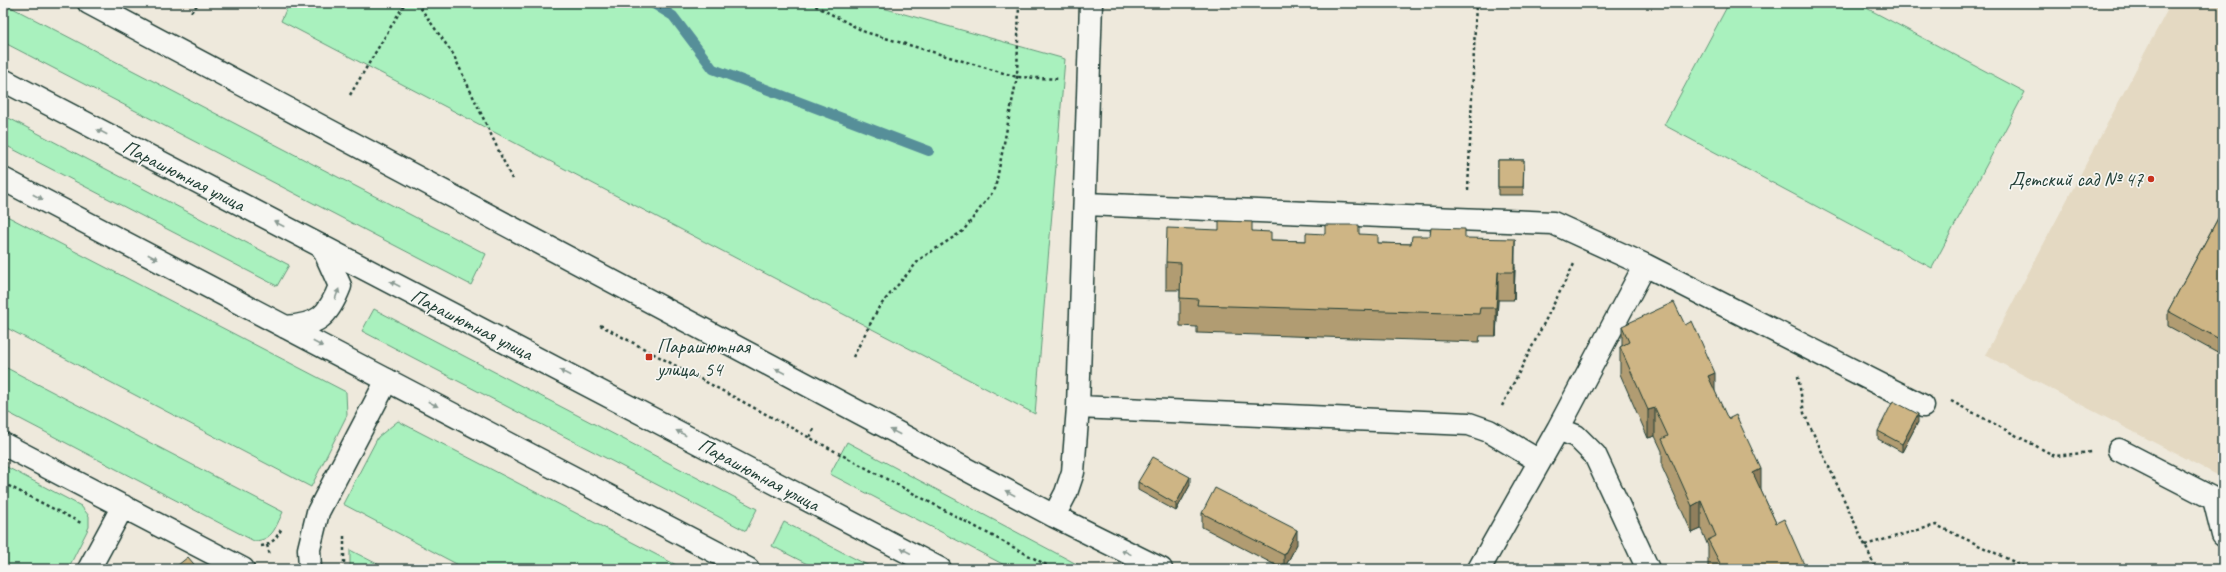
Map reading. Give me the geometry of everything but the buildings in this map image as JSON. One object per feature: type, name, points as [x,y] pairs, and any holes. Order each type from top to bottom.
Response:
[{"type":"main road","points":[[89,3],[1054,516],[1160,569]]},
{"type":"main road","points":[[1054,516],[1066,493],[1073,472],[1078,407],[1091,3]]},
{"type":"main road","name":"Парашютная улица","points":[[3,80],[940,569]]},
{"type":"main road","points":[[3,179],[748,569]]},
{"type":"main road","points":[[1085,204],[1553,223],[1645,265],[1923,406]]},
{"type":"main road","points":[[285,327],[306,326],[323,317],[334,303],[340,286],[322,246]]},
{"type":"main road","points":[[1479,569],[1558,429],[1645,265]]},
{"type":"main road","points":[[310,569],[309,549],[318,512],[387,380]]},
{"type":"main road","points":[[1078,407],[1469,424],[1489,431],[1539,461]]},
{"type":"main road","points":[[1558,429],[1576,436],[1595,455],[1648,569]]},
{"type":"main road","points":[[3,444],[243,569]]},
{"type":"main road","points":[[2119,450],[2214,499],[2223,536]]},
{"type":"main road","points":[[89,569],[123,506]]},
{"type":"path","points":[[191,12],[199,3]]},
{"type":"path","points":[[350,94],[405,3]]},
{"type":"path","points":[[417,3],[453,54],[512,179]]},
{"type":"path","points":[[810,3],[865,32],[1018,77],[1089,80]]},
{"type":"path","points":[[853,358],[879,307],[920,259],[963,231],[995,189],[1018,77],[1019,4],[965,3]]},
{"type":"path","points":[[1467,220],[1476,3]]},
{"type":"path","points":[[1489,431],[1587,239]]},
{"type":"path","points":[[600,325],[1054,569]]},
{"type":"path","points":[[1801,345],[1797,359],[1798,388],[1804,413],[1876,569]]},
{"type":"path","points":[[1923,406],[1950,401],[2055,456],[2119,450]]},
{"type":"path","points":[[810,437],[814,429]]},
{"type":"path","points":[[3,483],[106,537]]},
{"type":"path","points":[[1865,545],[1936,525],[2012,563],[2029,569]]},
{"type":"path","points":[[344,534],[344,569]]},
{"type":"path","points":[[2212,569],[2223,562]]},
{"type":"path","points":[[2009,569],[2012,563]]},
{"type":"path","points":[[2146,569],[2156,567],[2171,569]]},
{"type":"shaded area","name":"Детский сад № 47","points":[[2171,3],[2223,3],[2223,478],[1985,355]]},
{"type":"green space","points":[[3,3],[486,254],[471,285],[3,42]]},
{"type":"green space","points":[[289,3],[865,3],[1065,59],[1035,414],[281,21]]},
{"type":"green space","points":[[1729,3],[1857,3],[2025,92],[1932,268],[1664,125]]},
{"type":"green space","points":[[3,115],[289,265],[277,286],[3,144]]},
{"type":"green space","points":[[3,214],[346,392],[347,415],[311,487],[3,326]]},
{"type":"green space","points":[[374,309],[757,509],[746,531],[362,331]]},
{"type":"green space","points":[[3,366],[283,512],[273,532],[265,538],[254,541],[3,410]]},
{"type":"green space","points":[[398,421],[684,569],[466,569],[343,504],[378,437]]},
{"type":"green space","points":[[847,442],[1086,569],[1012,569],[830,474]]},
{"type":"green space","points":[[3,465],[81,506],[89,516],[89,527],[68,569],[3,569]]},
{"type":"green space","points":[[784,522],[875,569],[817,569],[772,546]]},
{"type":"green space","points":[[350,550],[387,569],[350,569]]},
{"type":"waterway","points":[[652,3],[673,16],[713,69],[929,151]]},
{"type":"place","name":"Детский сад № 47","points":[[2151,179]]},
{"type":"place","name":"Парашютная улица, 54","points":[[649,357]]}]
